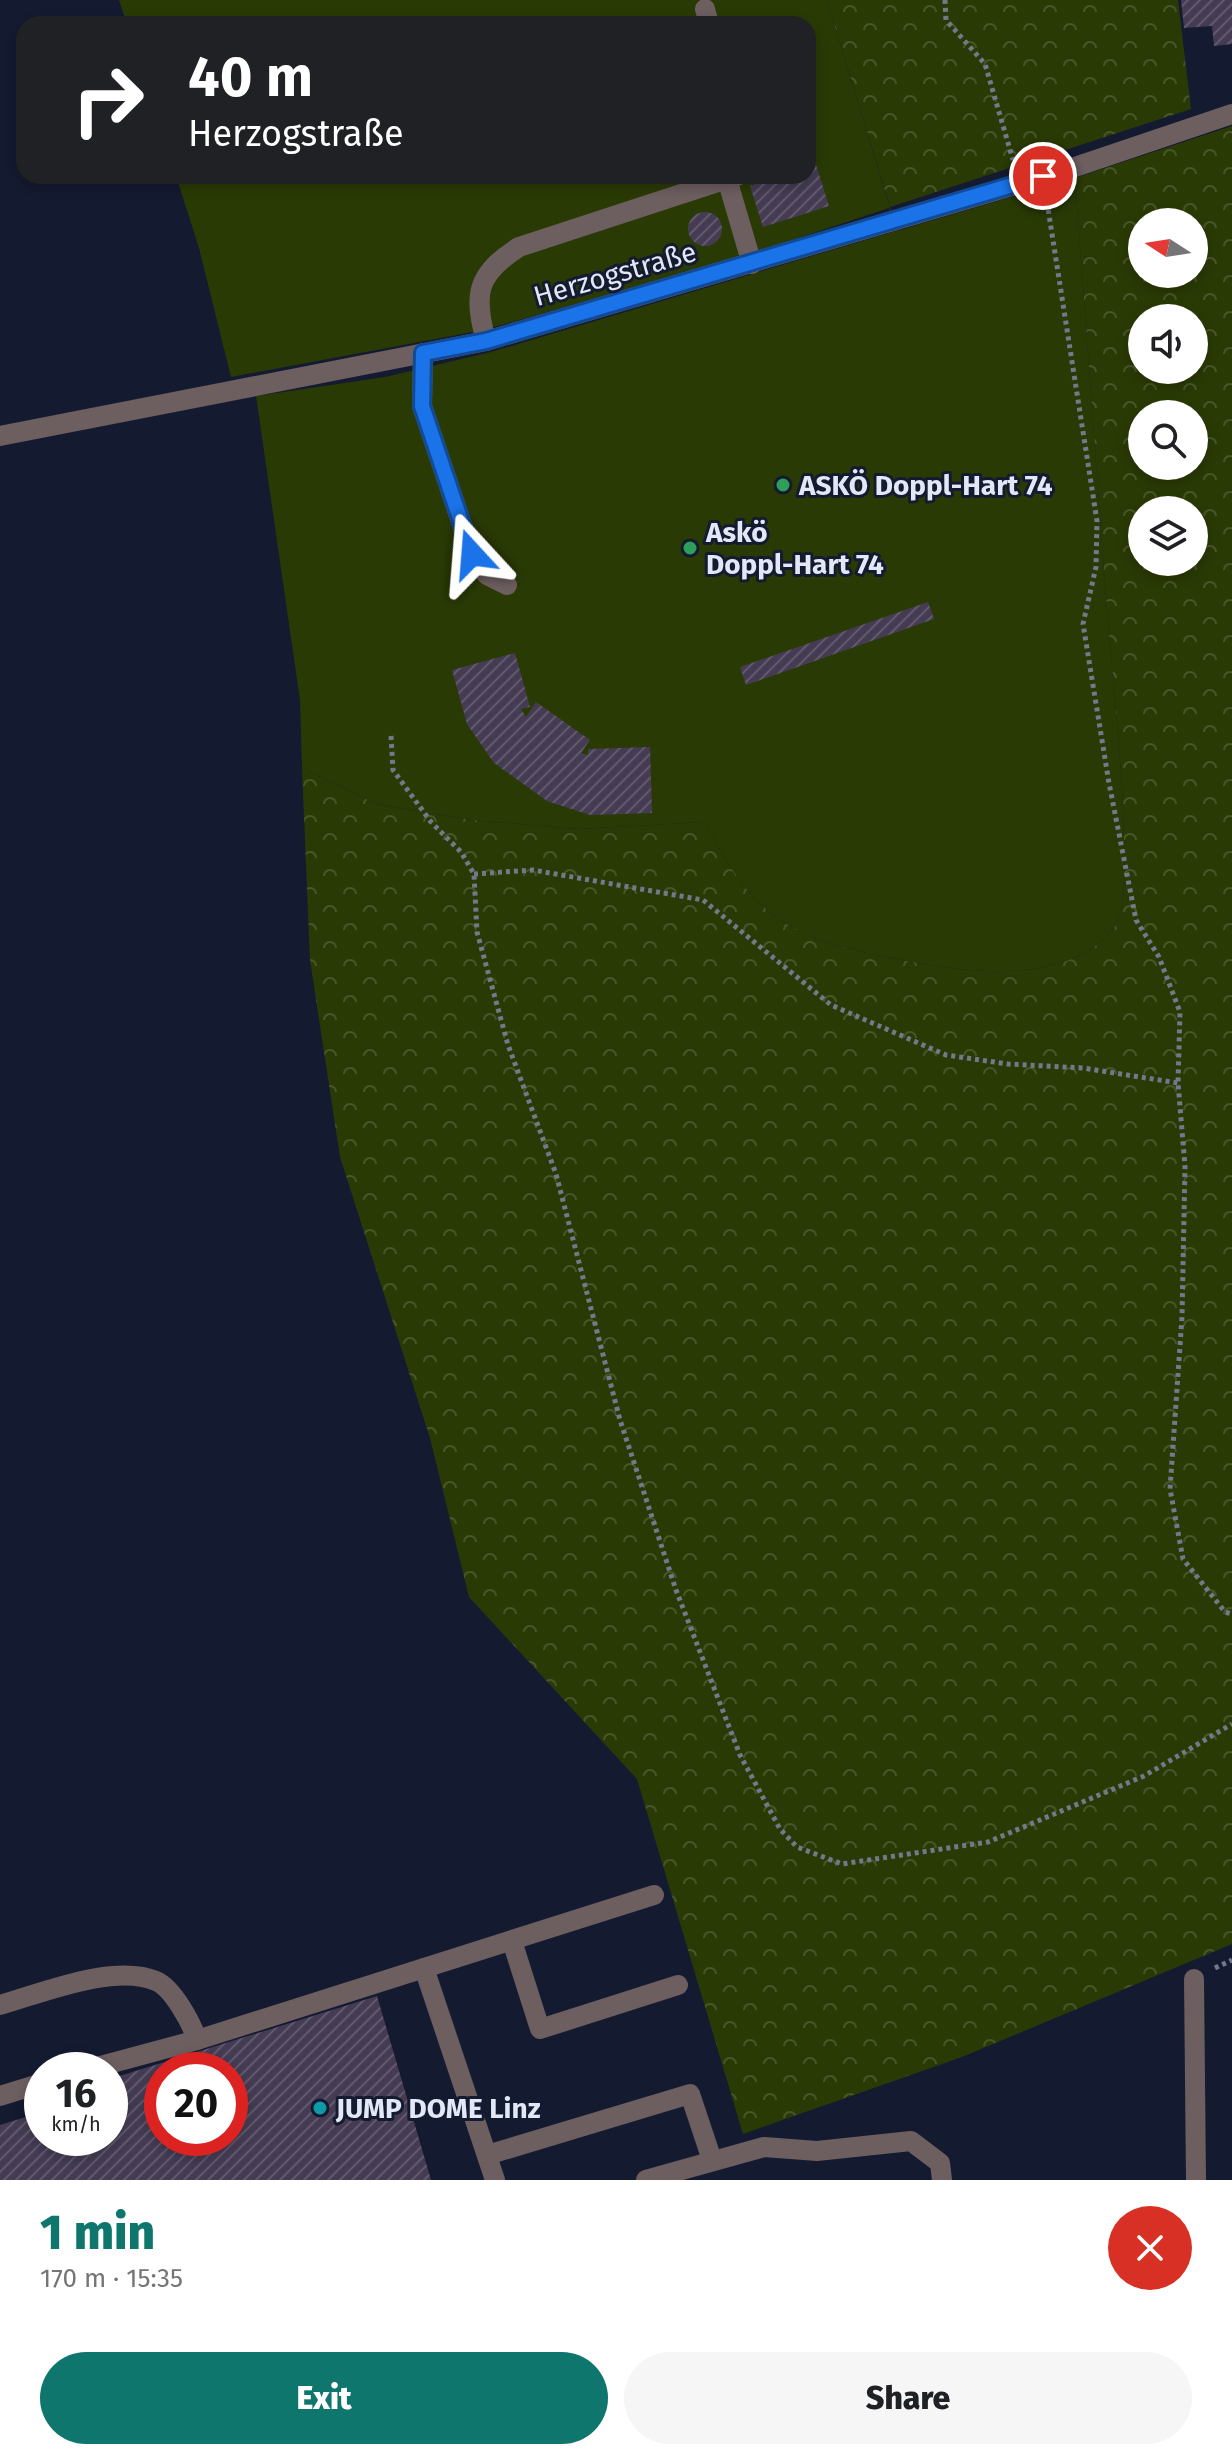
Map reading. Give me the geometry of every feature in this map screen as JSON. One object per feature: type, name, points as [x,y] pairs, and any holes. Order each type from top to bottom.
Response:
[{"type":"street","name":"Herzogstraße","points":[[0,436],[486,341],[1020,184],[1232,114]]},
{"type":"street","points":[[486,341],[478,297],[483,279],[494,263],[519,247],[713,184]]},
{"type":"street","points":[[733,184],[752,264]]},
{"type":"street","points":[[423,353],[422,406],[472,554],[487,575],[507,585]]},
{"type":"street","points":[[128,2059],[197,2040],[654,1895]]},
{"type":"street","points":[[512,1941],[540,2029],[678,1985]]},
{"type":"street","points":[[424,1968],[495,2180]]},
{"type":"street","points":[[0,2005],[85,1981],[125,1975],[158,1981],[190,2019],[197,2040]]},
{"type":"street","points":[[1194,1979],[1196,2180]]},
{"type":"street","points":[[0,2096],[24,2089]]},
{"type":"street","points":[[487,2155],[690,2094],[712,2160]]},
{"type":"street","points":[[646,2180],[764,2147],[817,2151],[911,2141],[940,2163],[942,2180]]},
{"type":"path","points":[[945,0],[946,20],[985,64],[1020,184]]},
{"type":"path","points":[[1043,176],[1097,521],[1096,567],[1083,624],[1136,920],[1159,957],[1180,1012],[1178,1083],[1185,1181],[1182,1317],[1170,1489],[1183,1559],[1225,1612],[1232,1614]]},
{"type":"path","points":[[391,736],[393,770],[431,822],[461,852],[474,874],[477,932],[508,1045],[556,1174],[620,1420],[676,1590],[740,1755],[780,1829],[797,1847],[842,1864],[988,1842],[1144,1776],[1232,1724]]},
{"type":"path","points":[[474,874],[533,870],[703,900],[831,1005],[946,1055],[1008,1064],[1083,1068],[1178,1083]]},
{"type":"green space","name":"Askö Doppl-Hart 74","points":[[119,0],[827,0],[897,231],[1075,178],[1122,782],[1124,889],[1116,925],[1098,944],[1076,957],[1050,966],[993,971],[913,962],[840,946],[812,937],[787,924],[765,908],[744,886],[705,822],[579,829],[472,820],[376,804],[302,768],[300,700],[256,396],[385,377],[491,352],[896,231],[889,208],[753,253],[484,330],[231,377],[199,248],[179,184],[816,184],[816,16],[124,16]]},
{"type":"green space","points":[[827,0],[1178,0],[1191,109],[890,207]]},
{"type":"green space","points":[[1232,126],[1232,1944],[962,2057],[743,2134],[637,1779],[469,1597],[430,1438],[340,1157],[310,960],[302,768],[376,804],[472,820],[579,829],[705,822],[744,886],[765,908],[812,937],[874,954],[965,970],[1022,970],[1050,966],[1076,957],[1098,944],[1116,925],[1122,909],[1123,814],[1075,178]]},
{"type":"building","points":[[1181,0],[1232,0],[1232,44],[1214,46],[1212,26],[1184,28]]},
{"type":"building","points":[[816,165],[829,206],[763,227],[750,186],[816,184]]},
{"type":"building","points":[[705,212],[717,217],[722,229],[717,241],[705,246],[693,241],[688,229],[693,217]]},
{"type":"building","points":[[928,602],[934,619],[746,685],[740,667]]},
{"type":"building","points":[[515,653],[530,707],[521,709],[526,717],[536,702],[590,740],[581,753],[588,755],[588,749],[650,747],[652,813],[590,815],[547,801],[494,763],[467,724],[452,670]]},
{"type":"building","name":"JUMP DOME Linz","points":[[377,1996],[431,2180],[0,2180],[0,2125],[24,2118],[24,2156],[128,2156],[128,2073],[144,2068],[144,2156],[248,2156],[248,2052],[197,2052]]},
{"type":"place","name":"ASKÖ Doppl-Hart 74","points":[[783,485]]},
{"type":"place","name":"Askö Doppl-Hart 74","points":[[690,548]]},
{"type":"place","name":"JUMP DOME Linz","points":[[320,2108]]},
{"type":"route","points":[[472,554],[422,406],[423,353],[486,341],[1043,176]]}]
